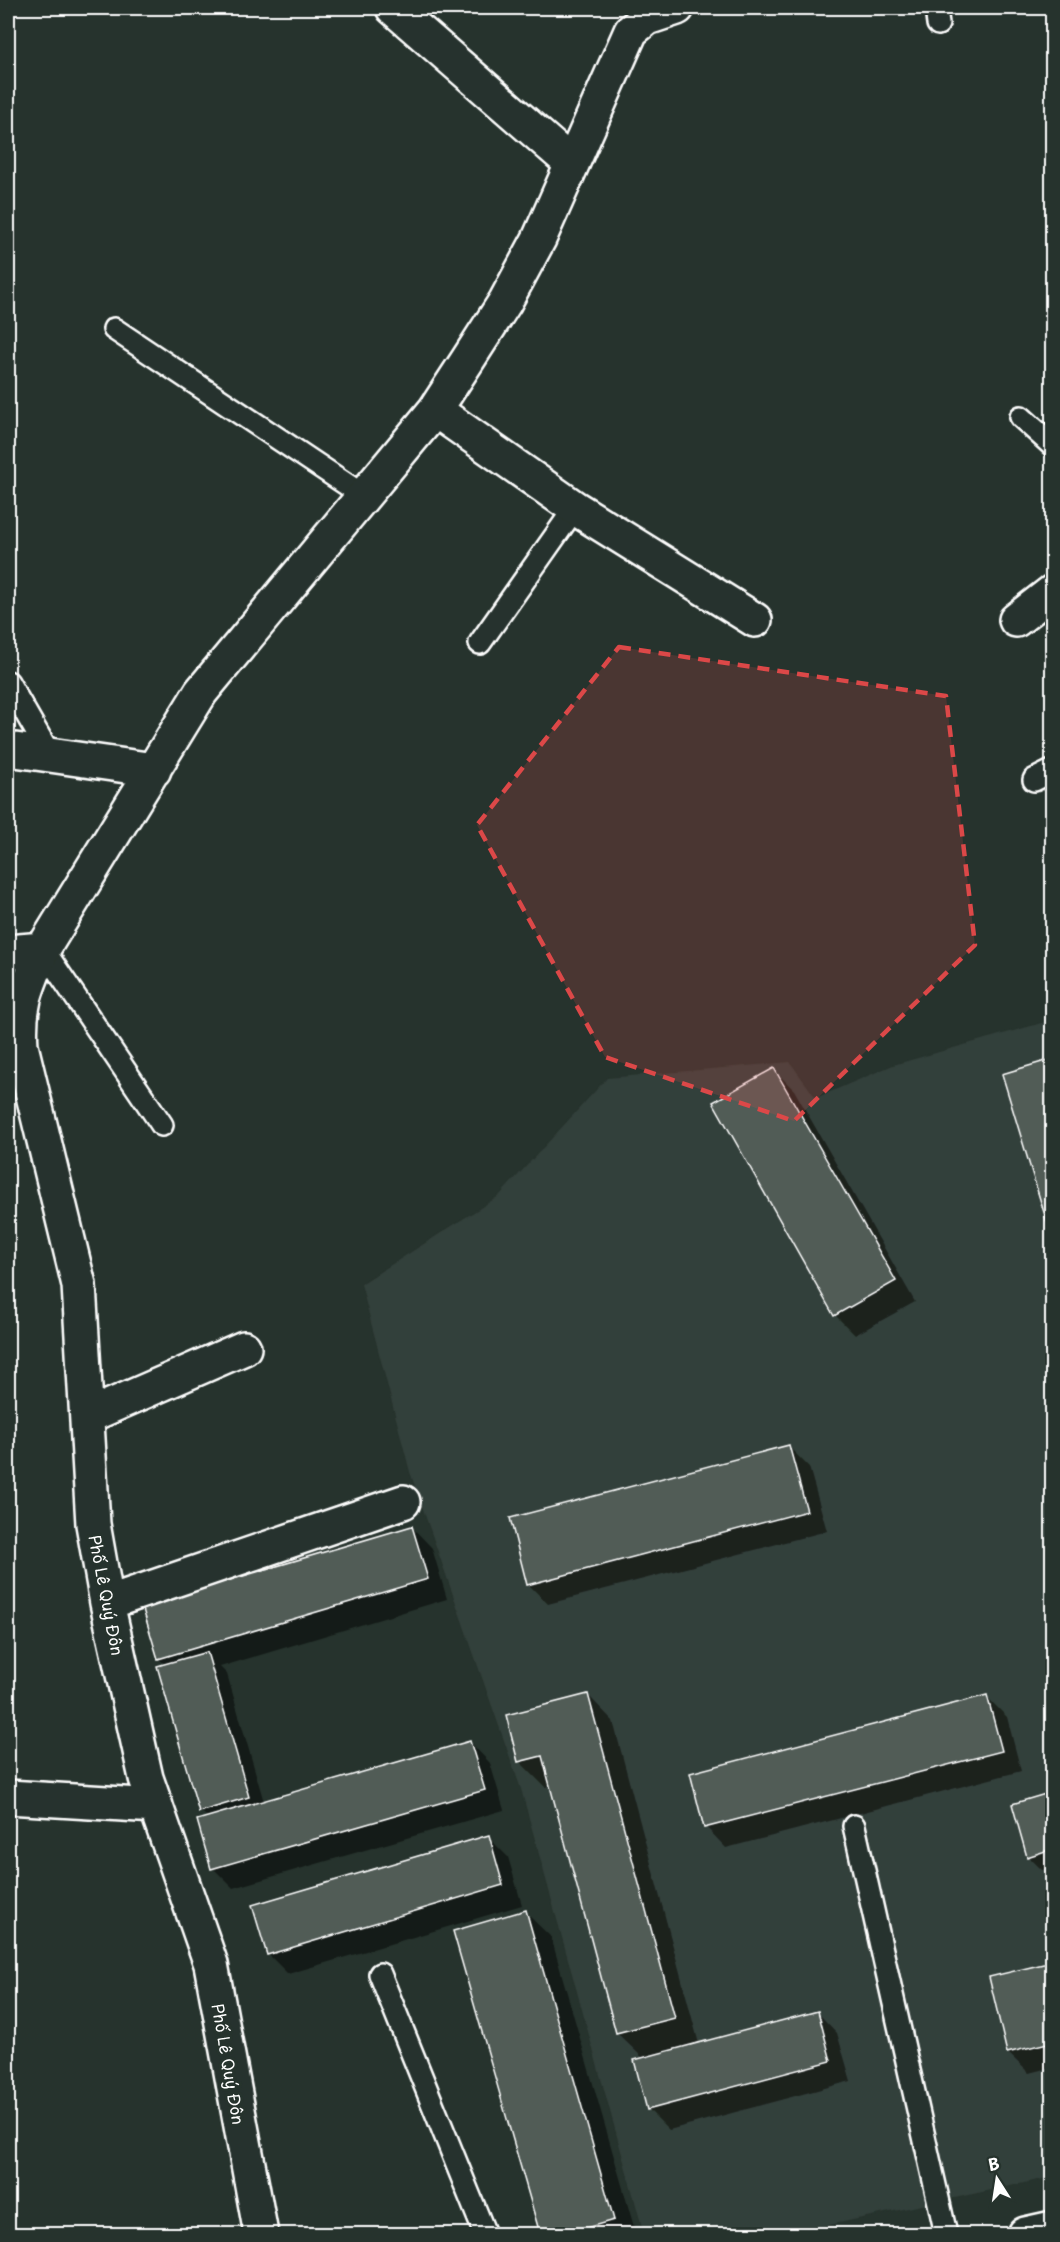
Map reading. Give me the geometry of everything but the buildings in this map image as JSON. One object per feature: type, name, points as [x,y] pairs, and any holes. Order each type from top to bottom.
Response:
[{"type":"street","points":[[393,8],[572,164]]},
{"type":"street","name":"Phố Lê Quý Đôn","points":[[261,2235],[211,1964],[141,1759],[107,1603],[93,1524],[78,1276],[21,1046],[19,1020],[25,990],[44,949],[213,676],[435,410],[505,302],[539,239],[631,31],[658,11]]},
{"type":"street","points":[[435,410],[575,508],[755,620]]},
{"type":"street","points":[[1016,620],[1053,592]]},
{"type":"street","points":[[8,749],[154,770]]},
{"type":"street","points":[[8,952],[44,949]]},
{"type":"street","points":[[88,1416],[244,1348]]},
{"type":"street","points":[[107,1603],[404,1502]]},
{"type":"street","points":[[8,1797],[156,1806]]},
{"type":"street","points":[[1025,2235],[1053,2228]]},
{"type":"lane","points":[[114,329],[364,496]]},
{"type":"lane","points":[[1021,417],[1053,445]]},
{"type":"lane","points":[[480,643],[575,508]]},
{"type":"lane","points":[[8,682],[50,755]]},
{"type":"lane","points":[[44,949],[162,1125]]},
{"type":"lane","points":[[854,1826],[946,2235]]},
{"type":"lane","points":[[380,1974],[485,2235]]},
{"type":"highlighted area","points":[[619,647],[946,696],[975,945],[794,1121],[605,1057],[477,825]]},
{"type":"shaded area","points":[[1052,1020],[1052,2177],[788,2234],[644,2234],[521,1789],[410,1472],[361,1284],[499,1196],[607,1078],[790,1062],[816,1098],[893,1065]]}]
